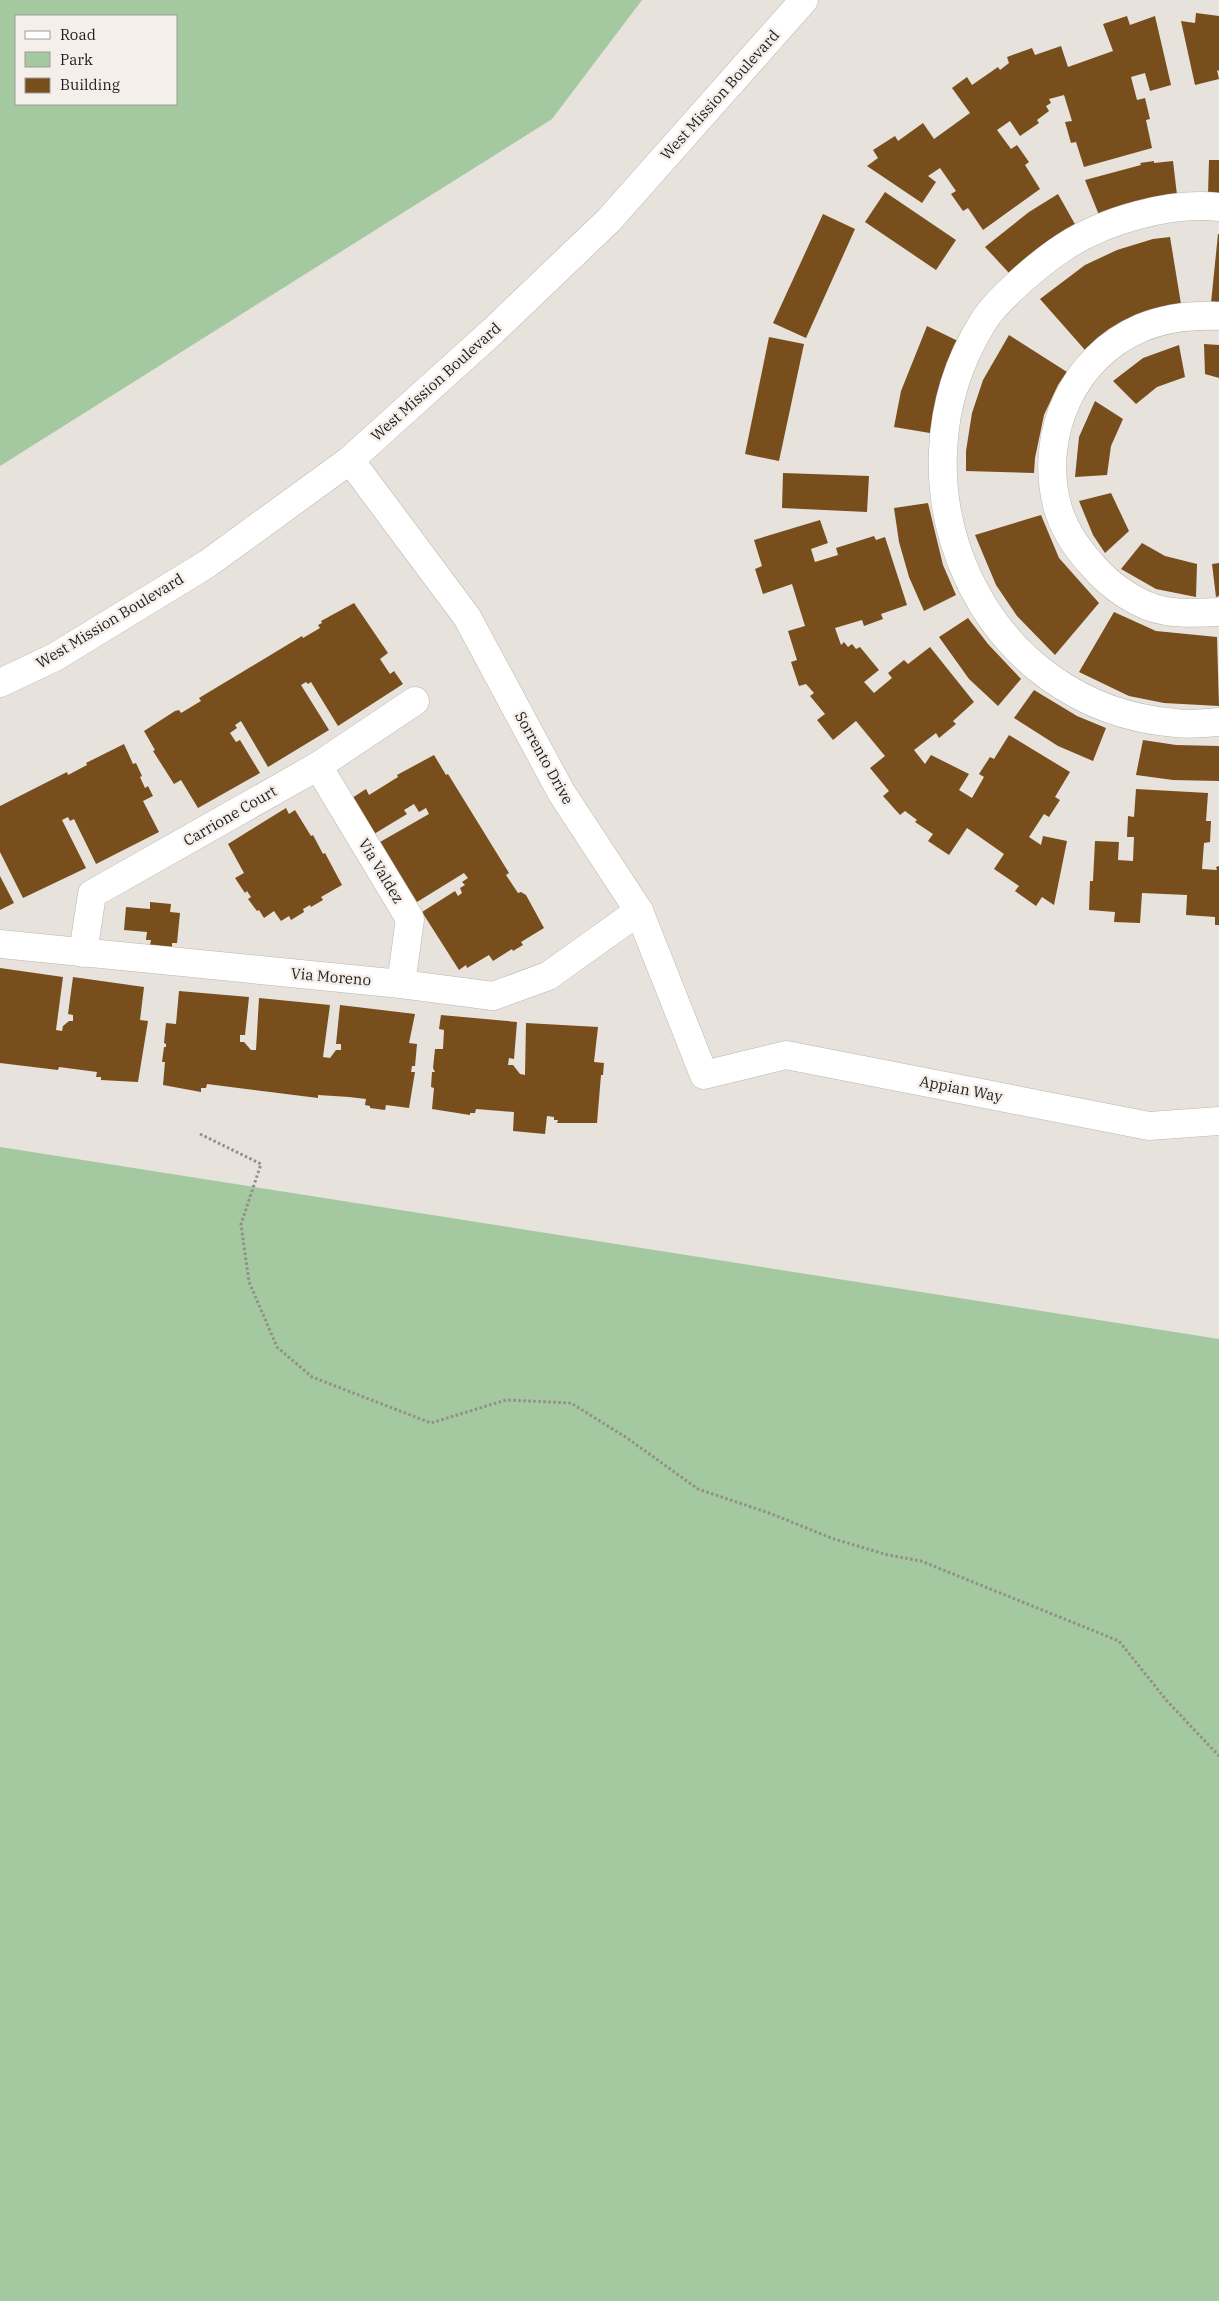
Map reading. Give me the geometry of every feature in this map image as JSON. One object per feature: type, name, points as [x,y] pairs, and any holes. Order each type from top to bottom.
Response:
[{"type":"street","name":"West Mission Boulevard","points":[[0,683],[55,656],[207,564],[350,460],[493,331],[609,220],[804,0]]},
{"type":"street","points":[[1219,207],[1180,208],[1143,214],[1106,224],[1077,238],[1049,256],[1022,280],[984,320],[966,354],[953,386],[945,420],[941,454],[945,500],[953,540],[966,577],[998,627],[1020,652],[1043,672],[1076,693],[1111,709],[1177,724],[1219,722]]},
{"type":"street","points":[[1219,316],[1181,317],[1141,328],[1106,349],[1075,382],[1058,421],[1051,460],[1057,505],[1068,530],[1076,547],[1104,580],[1129,597],[1164,611],[1219,612]]},
{"type":"street","name":"Sorrento Drive","points":[[350,460],[467,617],[561,792],[639,912],[704,1075]]},
{"type":"street","name":"Carrione Court","points":[[82,953],[92,894],[318,766],[415,701]]},
{"type":"street","name":"Via Valdez","points":[[318,766],[410,919],[401,984]]},
{"type":"street","name":"Via Moreno","points":[[0,944],[401,984],[493,996],[548,976],[639,912]]},
{"type":"street","name":"Appian Way","points":[[704,1075],[786,1055],[1149,1126],[1219,1121]]},
{"type":"path","points":[[200,1134],[260,1164],[241,1224],[249,1282],[277,1347],[312,1378],[431,1423],[506,1400],[571,1403],[627,1438],[698,1489],[769,1513],[834,1539],[888,1555],[921,1561],[1120,1640],[1167,1701],[1219,1756]]},
{"type":"green space","points":[[0,0],[642,0],[552,119],[0,466]]},
{"type":"green space","points":[[0,1147],[1219,1339],[1219,2301],[0,2301]]},
{"type":"building","points":[[1196,13],[1219,16],[1219,71],[1217,70],[1219,79],[1195,85],[1181,21],[1195,23]]},
{"type":"building","points":[[1127,16],[1130,25],[1155,16],[1171,85],[1150,91],[1145,73],[1131,77],[1137,100],[1145,98],[1150,119],[1146,120],[1152,148],[1084,167],[1076,142],[1071,143],[1065,122],[1072,121],[1064,95],[1049,99],[1051,103],[1046,106],[1049,111],[1037,120],[1039,123],[1020,136],[1010,121],[997,130],[1011,149],[1017,145],[1029,162],[1025,165],[1040,189],[983,230],[968,208],[963,211],[951,194],[956,191],[940,168],[928,176],[936,182],[922,203],[867,166],[878,158],[873,150],[895,136],[898,141],[923,123],[934,139],[970,113],[952,88],[967,77],[972,85],[998,67],[1000,70],[1009,63],[1007,57],[1032,48],[1035,55],[1061,46],[1068,67],[1113,51],[1103,24]]},
{"type":"building","points":[[1209,160],[1219,160],[1219,195],[1208,195]]},
{"type":"building","points":[[1154,161],[1154,163],[1173,161],[1177,195],[1099,215],[1085,180],[1141,165],[1140,163]]},
{"type":"building","points":[[885,192],[956,240],[936,270],[865,222]]},
{"type":"building","points":[[1058,194],[1076,226],[1009,273],[985,247],[1029,212]]},
{"type":"building","points":[[823,214],[855,229],[806,338],[773,323]]},
{"type":"building","points":[[1219,234],[1219,304],[1211,303]]},
{"type":"building","points":[[1170,237],[1181,304],[1096,341],[1085,350],[1040,299],[1085,265],[1117,250],[1153,239]]},
{"type":"building","points":[[927,326],[958,341],[937,399],[930,433],[894,427],[901,391]]},
{"type":"building","points":[[1009,335],[1067,372],[1058,385],[1044,415],[1035,458],[1034,473],[966,471],[966,451],[972,413],[983,380]]},
{"type":"building","points":[[769,337],[804,344],[779,461],[745,454]]},
{"type":"building","points":[[1204,344],[1219,345],[1219,378],[1205,374]]},
{"type":"building","points":[[1179,345],[1185,377],[1157,387],[1136,404],[1113,381],[1143,358]]},
{"type":"building","points":[[1095,401],[1123,419],[1111,446],[1107,475],[1075,477],[1079,437]]},
{"type":"building","points":[[783,473],[869,476],[867,512],[782,508]]},
{"type":"building","points":[[1111,493],[1129,531],[1105,553],[1093,535],[1079,501]]},
{"type":"building","points":[[928,503],[943,565],[956,595],[924,611],[909,577],[899,542],[894,508]]},
{"type":"building","points":[[1041,515],[1059,558],[1099,603],[1055,655],[1017,616],[996,585],[975,535]]},
{"type":"building","points":[[820,520],[828,543],[811,549],[815,562],[838,555],[836,548],[874,536],[876,540],[885,537],[907,605],[881,614],[883,619],[864,626],[862,620],[835,628],[841,645],[844,642],[848,647],[852,644],[856,649],[860,647],[879,670],[864,682],[874,693],[892,678],[888,673],[904,660],[908,664],[930,647],[974,702],[953,721],[956,724],[939,738],[936,733],[914,750],[925,764],[931,755],[969,774],[959,790],[972,798],[984,777],[979,774],[990,757],[994,759],[1009,735],[1070,772],[1055,797],[1060,800],[1049,817],[1044,814],[1029,837],[1041,845],[1043,836],[1067,841],[1054,905],[1042,897],[1036,906],[1015,891],[1019,886],[994,869],[1004,854],[967,828],[949,855],[928,841],[933,834],[915,822],[917,820],[905,811],[900,815],[883,796],[889,791],[870,768],[885,756],[856,721],[833,740],[817,720],[825,714],[810,696],[814,693],[806,684],[799,686],[791,662],[797,660],[788,631],[805,626],[792,584],[763,594],[755,569],[762,566],[754,540]]},
{"type":"building","points":[[1142,543],[1165,556],[1197,564],[1196,597],[1156,589],[1121,569]]},
{"type":"building","points":[[1219,563],[1219,596],[1216,597],[1212,564]]},
{"type":"building","points":[[354,603],[388,653],[380,659],[390,674],[394,671],[403,684],[338,726],[311,682],[301,685],[329,730],[268,767],[241,721],[235,725],[237,728],[230,733],[236,742],[240,740],[260,773],[198,808],[181,780],[174,784],[153,751],[155,750],[144,731],[175,711],[179,710],[181,713],[201,701],[199,698],[302,636],[303,638],[320,628],[318,625],[322,623],[321,621]]},
{"type":"building","points":[[1114,612],[1156,631],[1217,637],[1219,706],[1164,703],[1129,696],[1079,672]]},
{"type":"building","points":[[968,618],[988,644],[1021,679],[998,706],[969,679],[939,637]]},
{"type":"building","points":[[1034,690],[1077,716],[1106,728],[1093,761],[1058,746],[1014,718]]},
{"type":"building","points":[[1143,740],[1176,745],[1219,746],[1219,781],[1173,780],[1136,775]]},
{"type":"building","points":[[124,744],[133,764],[136,763],[145,788],[148,786],[153,796],[143,801],[159,832],[96,864],[74,819],[70,821],[68,817],[62,820],[86,868],[23,898],[0,852],[0,806],[67,772],[68,775],[87,765],[86,763]]},
{"type":"building","points":[[434,755],[446,775],[448,774],[509,873],[506,875],[518,893],[521,892],[526,895],[544,928],[521,942],[523,945],[513,951],[512,949],[493,961],[489,955],[467,968],[466,965],[459,970],[422,912],[455,891],[458,896],[462,893],[460,888],[465,885],[462,882],[468,878],[464,873],[417,902],[380,842],[429,814],[426,808],[419,812],[414,804],[404,810],[407,814],[374,834],[352,798],[366,789],[369,795],[398,777],[397,775]]},
{"type":"building","points":[[1136,789],[1208,793],[1206,821],[1211,821],[1210,842],[1204,843],[1202,869],[1217,870],[1216,867],[1219,866],[1219,925],[1215,925],[1215,917],[1186,915],[1187,895],[1142,893],[1140,923],[1114,922],[1115,912],[1089,910],[1090,881],[1093,881],[1095,841],[1119,842],[1118,860],[1133,861],[1134,837],[1127,837],[1128,816],[1134,817]]},
{"type":"building","points":[[286,808],[289,814],[295,810],[311,836],[313,835],[323,854],[325,853],[342,885],[321,897],[323,900],[303,909],[304,912],[291,920],[289,916],[281,921],[274,911],[264,918],[248,899],[251,897],[247,891],[245,893],[235,878],[244,873],[228,844]]},
{"type":"building","points":[[0,876],[14,903],[0,910]]},
{"type":"building","points":[[150,902],[171,904],[170,912],[180,913],[177,943],[172,943],[172,947],[150,945],[151,940],[146,940],[147,932],[124,930],[126,907],[150,909]]},
{"type":"building","points":[[0,968],[63,977],[56,1030],[62,1031],[63,1026],[69,1021],[73,1021],[73,1015],[68,1014],[73,977],[144,987],[140,1020],[148,1021],[138,1082],[101,1080],[101,1077],[96,1077],[97,1072],[59,1067],[58,1070],[0,1063]]},
{"type":"building","points":[[179,991],[249,997],[245,1035],[240,1035],[240,1042],[244,1042],[251,1050],[256,1050],[259,998],[330,1005],[323,1057],[330,1058],[336,1050],[341,1050],[341,1044],[336,1044],[340,1005],[415,1014],[409,1043],[417,1044],[415,1066],[412,1066],[411,1072],[415,1072],[409,1108],[386,1105],[385,1110],[370,1108],[370,1106],[365,1105],[366,1099],[349,1097],[318,1095],[318,1098],[207,1084],[206,1088],[201,1088],[201,1092],[163,1085],[165,1062],[162,1062],[164,1047],[166,1047],[164,1043],[166,1023],[176,1024]]},
{"type":"building","points":[[441,1015],[517,1022],[514,1059],[509,1058],[508,1065],[513,1065],[520,1074],[525,1075],[526,1023],[598,1027],[594,1062],[604,1063],[603,1075],[601,1075],[597,1123],[557,1123],[558,1120],[554,1120],[554,1117],[547,1116],[545,1134],[513,1131],[514,1112],[476,1109],[475,1113],[470,1113],[470,1115],[432,1109],[434,1088],[431,1087],[432,1072],[435,1072],[433,1068],[435,1049],[443,1049],[444,1030],[439,1029]]}]
